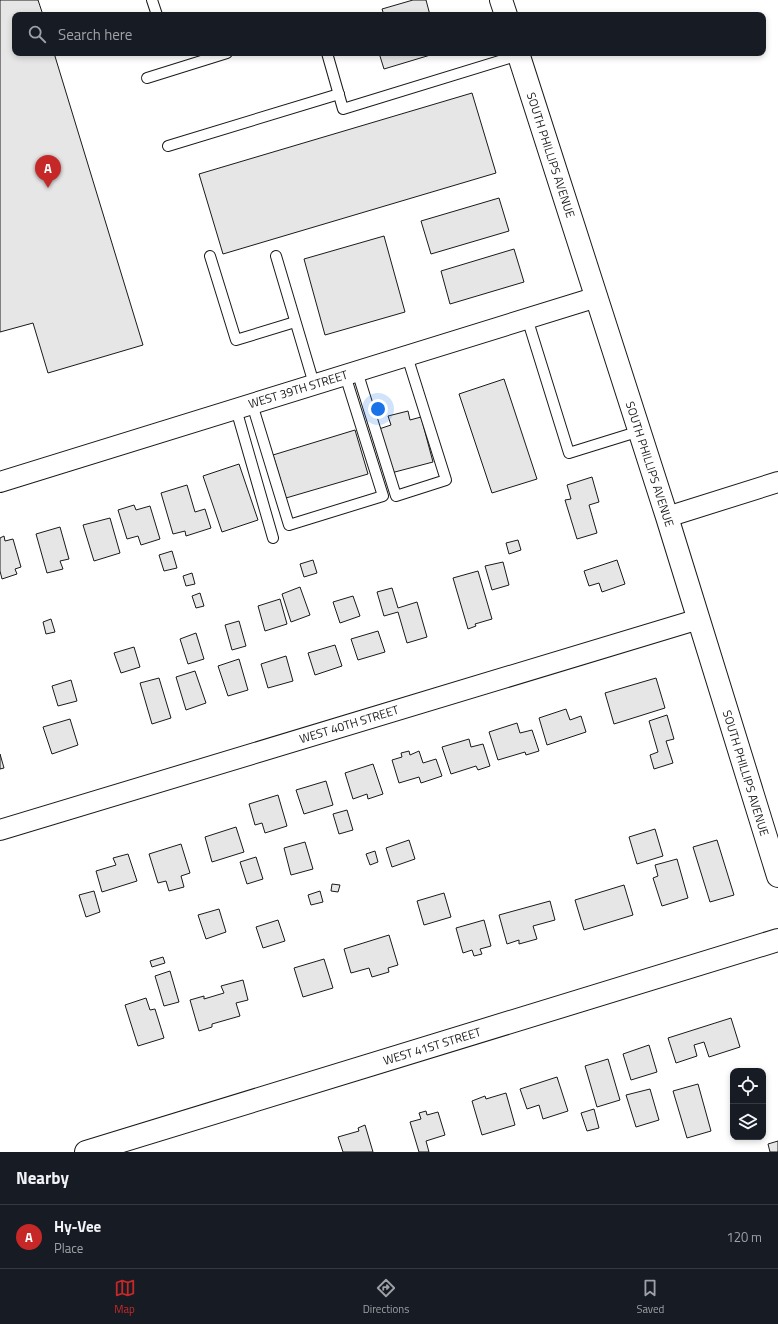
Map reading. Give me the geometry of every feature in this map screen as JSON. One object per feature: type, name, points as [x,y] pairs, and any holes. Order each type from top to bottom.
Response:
[{"type":"street","points":[[501,0],[505,12]]},
{"type":"street","name":"SOUTH PHILLIPS AVENUE","points":[[520,56],[640,431],[778,876]]},
{"type":"street","name":"WEST 39TH STREET","points":[[0,482],[597,297]]},
{"type":"street","points":[[667,517],[778,482]]},
{"type":"street","name":"WEST 40TH STREET","points":[[0,830],[699,619]]},
{"type":"street","name":"WEST 41ST STREET","points":[[86,1152],[778,940]]},
{"type":"lane","points":[[152,0],[155,12]]},
{"type":"lane","points":[[147,78],[217,56]]},
{"type":"lane","points":[[327,56],[343,109],[513,56]]},
{"type":"lane","points":[[168,146],[339,94]]},
{"type":"lane","points":[[210,256],[236,340],[295,322]]},
{"type":"lane","points":[[276,256],[314,384]]},
{"type":"lane","points":[[527,318],[569,453],[640,431]]},
{"type":"lane","points":[[351,373],[396,496],[404,494],[446,480],[407,356]]},
{"type":"lane","points":[[244,406],[290,525],[376,499],[383,496],[351,373]]},
{"type":"lane","points":[[244,406],[273,538]]},
{"type":"building","points":[[0,0],[38,0],[42,12],[12,12],[12,56],[55,56],[143,345],[48,373],[33,323],[0,332]]},
{"type":"building","points":[[413,0],[426,0],[429,12],[383,12],[382,9]]},
{"type":"building","points":[[380,56],[427,56],[384,69]]},
{"type":"building","points":[[472,93],[496,173],[223,254],[199,174]]},
{"type":"building","points":[[499,198],[509,231],[431,254],[421,221]]},
{"type":"building","points":[[384,236],[405,312],[325,335],[304,259]]},
{"type":"building","points":[[514,249],[524,282],[450,304],[441,271]]},
{"type":"building","points":[[504,379],[537,479],[492,493],[459,394]]},
{"type":"building","points":[[408,411],[410,420],[421,417],[433,462],[391,473],[379,429],[391,425],[388,416]]},
{"type":"building","points":[[355,430],[368,474],[286,498],[273,455]]},
{"type":"building","points":[[239,464],[258,520],[222,532],[203,476]]},
{"type":"building","points":[[592,477],[599,502],[589,505],[597,533],[577,539],[565,500],[571,499],[567,485]]},
{"type":"building","points":[[187,485],[195,512],[205,509],[211,528],[186,536],[185,531],[173,534],[161,493]]},
{"type":"building","points":[[134,505],[136,510],[150,506],[160,539],[141,545],[138,536],[127,539],[118,510]]},
{"type":"building","points":[[110,518],[120,553],[94,561],[83,525]]},
{"type":"building","points":[[60,527],[69,559],[60,561],[63,569],[47,573],[36,534]]},
{"type":"building","points":[[4,536],[5,541],[13,539],[21,567],[15,569],[17,574],[2,579],[0,571],[0,538]]},
{"type":"building","points":[[518,540],[521,550],[509,554],[506,543]]},
{"type":"building","points":[[172,551],[177,568],[164,571],[159,555]]},
{"type":"building","points":[[313,560],[317,573],[304,577],[300,564]]},
{"type":"building","points":[[617,560],[625,584],[602,592],[599,583],[589,586],[584,571]]},
{"type":"building","points":[[503,562],[509,585],[492,590],[485,566]]},
{"type":"building","points":[[478,571],[492,619],[475,624],[476,626],[468,629],[453,578]]},
{"type":"building","points":[[192,573],[195,584],[186,586],[183,576]]},
{"type":"building","points":[[300,587],[310,615],[291,622],[282,594]]},
{"type":"building","points":[[392,588],[398,608],[417,602],[427,637],[407,643],[398,612],[384,616],[377,592]]},
{"type":"building","points":[[200,593],[204,606],[196,608],[192,596]]},
{"type":"building","points":[[353,596],[360,616],[340,623],[333,602]]},
{"type":"building","points":[[280,599],[287,624],[265,631],[258,606]]},
{"type":"building","points":[[51,619],[55,632],[46,634],[43,622]]},
{"type":"building","points":[[239,621],[246,646],[232,650],[225,625]]},
{"type":"building","points":[[378,631],[385,652],[358,660],[351,639]]},
{"type":"building","points":[[196,633],[204,659],[188,664],[180,639]]},
{"type":"building","points":[[335,645],[342,666],[315,675],[308,653]]},
{"type":"building","points":[[134,647],[140,667],[121,673],[114,653]]},
{"type":"building","points":[[286,656],[293,681],[268,688],[261,664]]},
{"type":"building","points":[[239,659],[248,690],[228,696],[218,666]]},
{"type":"building","points":[[195,671],[206,703],[186,710],[176,677]]},
{"type":"building","points":[[159,678],[171,718],[152,724],[140,683]]},
{"type":"building","points":[[656,678],[665,708],[614,724],[605,693]]},
{"type":"building","points":[[71,680],[77,701],[58,706],[52,686]]},
{"type":"building","points":[[566,709],[570,720],[581,716],[586,732],[547,745],[539,718]]},
{"type":"building","points":[[667,715],[674,739],[666,741],[673,763],[654,769],[650,755],[658,752],[649,721]]},
{"type":"building","points":[[70,719],[78,745],[52,754],[43,727]]},
{"type":"building","points":[[517,723],[520,733],[532,730],[539,751],[526,755],[525,752],[498,760],[489,732]]},
{"type":"building","points":[[469,739],[471,747],[483,744],[490,766],[478,770],[476,766],[451,774],[442,747]]},
{"type":"building","points":[[409,751],[410,755],[419,751],[423,763],[436,759],[442,776],[421,783],[419,777],[399,783],[392,760],[402,757],[401,753]]},
{"type":"building","points":[[0,754],[4,768],[0,769]]},
{"type":"building","points":[[373,764],[383,794],[368,799],[367,794],[353,799],[345,773]]},
{"type":"building","points":[[326,781],[333,805],[304,814],[296,790]]},
{"type":"building","points":[[278,795],[287,826],[265,833],[262,823],[255,825],[249,804]]},
{"type":"building","points":[[347,810],[353,830],[339,834],[333,814]]},
{"type":"building","points":[[236,827],[244,852],[212,862],[205,837]]},
{"type":"building","points":[[655,829],[663,856],[637,864],[629,837]]},
{"type":"building","points":[[409,840],[415,859],[392,867],[386,848]]},
{"type":"building","points":[[717,840],[734,895],[710,902],[693,847]]},
{"type":"building","points":[[305,842],[313,869],[291,875],[284,848]]},
{"type":"building","points":[[181,844],[190,873],[181,876],[184,887],[169,891],[166,881],[158,883],[149,854]]},
{"type":"building","points":[[375,851],[378,862],[370,865],[366,854]]},
{"type":"building","points":[[128,854],[137,881],[102,892],[96,871],[116,865],[113,858]]},
{"type":"building","points":[[256,857],[263,879],[247,884],[240,862]]},
{"type":"building","points":[[677,859],[688,898],[662,906],[653,878],[658,876],[655,865]]},
{"type":"building","points":[[332,884],[340,885],[338,892],[331,891]]},
{"type":"building","points":[[624,885],[633,915],[584,930],[575,900]]},
{"type":"building","points":[[94,891],[100,912],[86,917],[79,895]]},
{"type":"building","points":[[320,891],[323,902],[311,905],[308,895]]},
{"type":"building","points":[[444,893],[451,917],[424,925],[417,901]]},
{"type":"building","points":[[550,901],[555,920],[533,926],[537,939],[519,944],[519,940],[507,944],[499,915]]},
{"type":"building","points":[[219,909],[226,932],[206,939],[198,915]]},
{"type":"building","points":[[278,920],[285,941],[263,948],[256,927]]},
{"type":"building","points":[[484,920],[491,946],[480,949],[482,954],[474,956],[472,950],[463,953],[456,928]]},
{"type":"building","points":[[389,935],[398,965],[388,968],[389,972],[372,977],[369,968],[351,973],[344,949]]},
{"type":"building","points":[[163,957],[165,963],[152,967],[150,961]]},
{"type":"building","points":[[324,959],[333,988],[303,997],[294,968]]},
{"type":"building","points":[[170,971],[179,1002],[164,1006],[155,976]]},
{"type":"building","points":[[243,980],[248,1000],[236,1003],[240,1016],[212,1024],[212,1027],[199,1031],[190,1000],[204,996],[204,999],[224,993],[221,986]]},
{"type":"building","points":[[146,998],[150,1010],[155,1009],[164,1038],[138,1046],[125,1005]]},
{"type":"building","points":[[731,1018],[740,1047],[709,1057],[704,1042],[694,1045],[697,1056],[676,1063],[668,1038]]},
{"type":"building","points":[[649,1045],[657,1072],[631,1080],[623,1054]]},
{"type":"building","points":[[608,1059],[620,1100],[597,1107],[585,1066]]},
{"type":"building","points":[[557,1077],[568,1111],[543,1119],[539,1105],[527,1109],[520,1089]]},
{"type":"building","points":[[698,1084],[711,1131],[687,1138],[673,1091]]},
{"type":"building","points":[[650,1089],[659,1120],[636,1127],[626,1095]]},
{"type":"building","points":[[506,1093],[515,1125],[482,1135],[472,1101],[485,1096],[486,1099]]},
{"type":"building","points":[[594,1109],[599,1128],[587,1131],[581,1113]]},
{"type":"building","points":[[426,1111],[427,1115],[438,1112],[445,1135],[426,1141],[429,1152],[419,1152],[410,1122],[421,1119],[419,1113]]},
{"type":"building","points":[[365,1125],[373,1152],[343,1152],[338,1137],[359,1131],[358,1128]]},
{"type":"building","points":[[778,1141],[778,1152],[770,1152],[768,1144]]},
{"type":"place","name":"Hy-Vee","points":[[48,188]]}]
